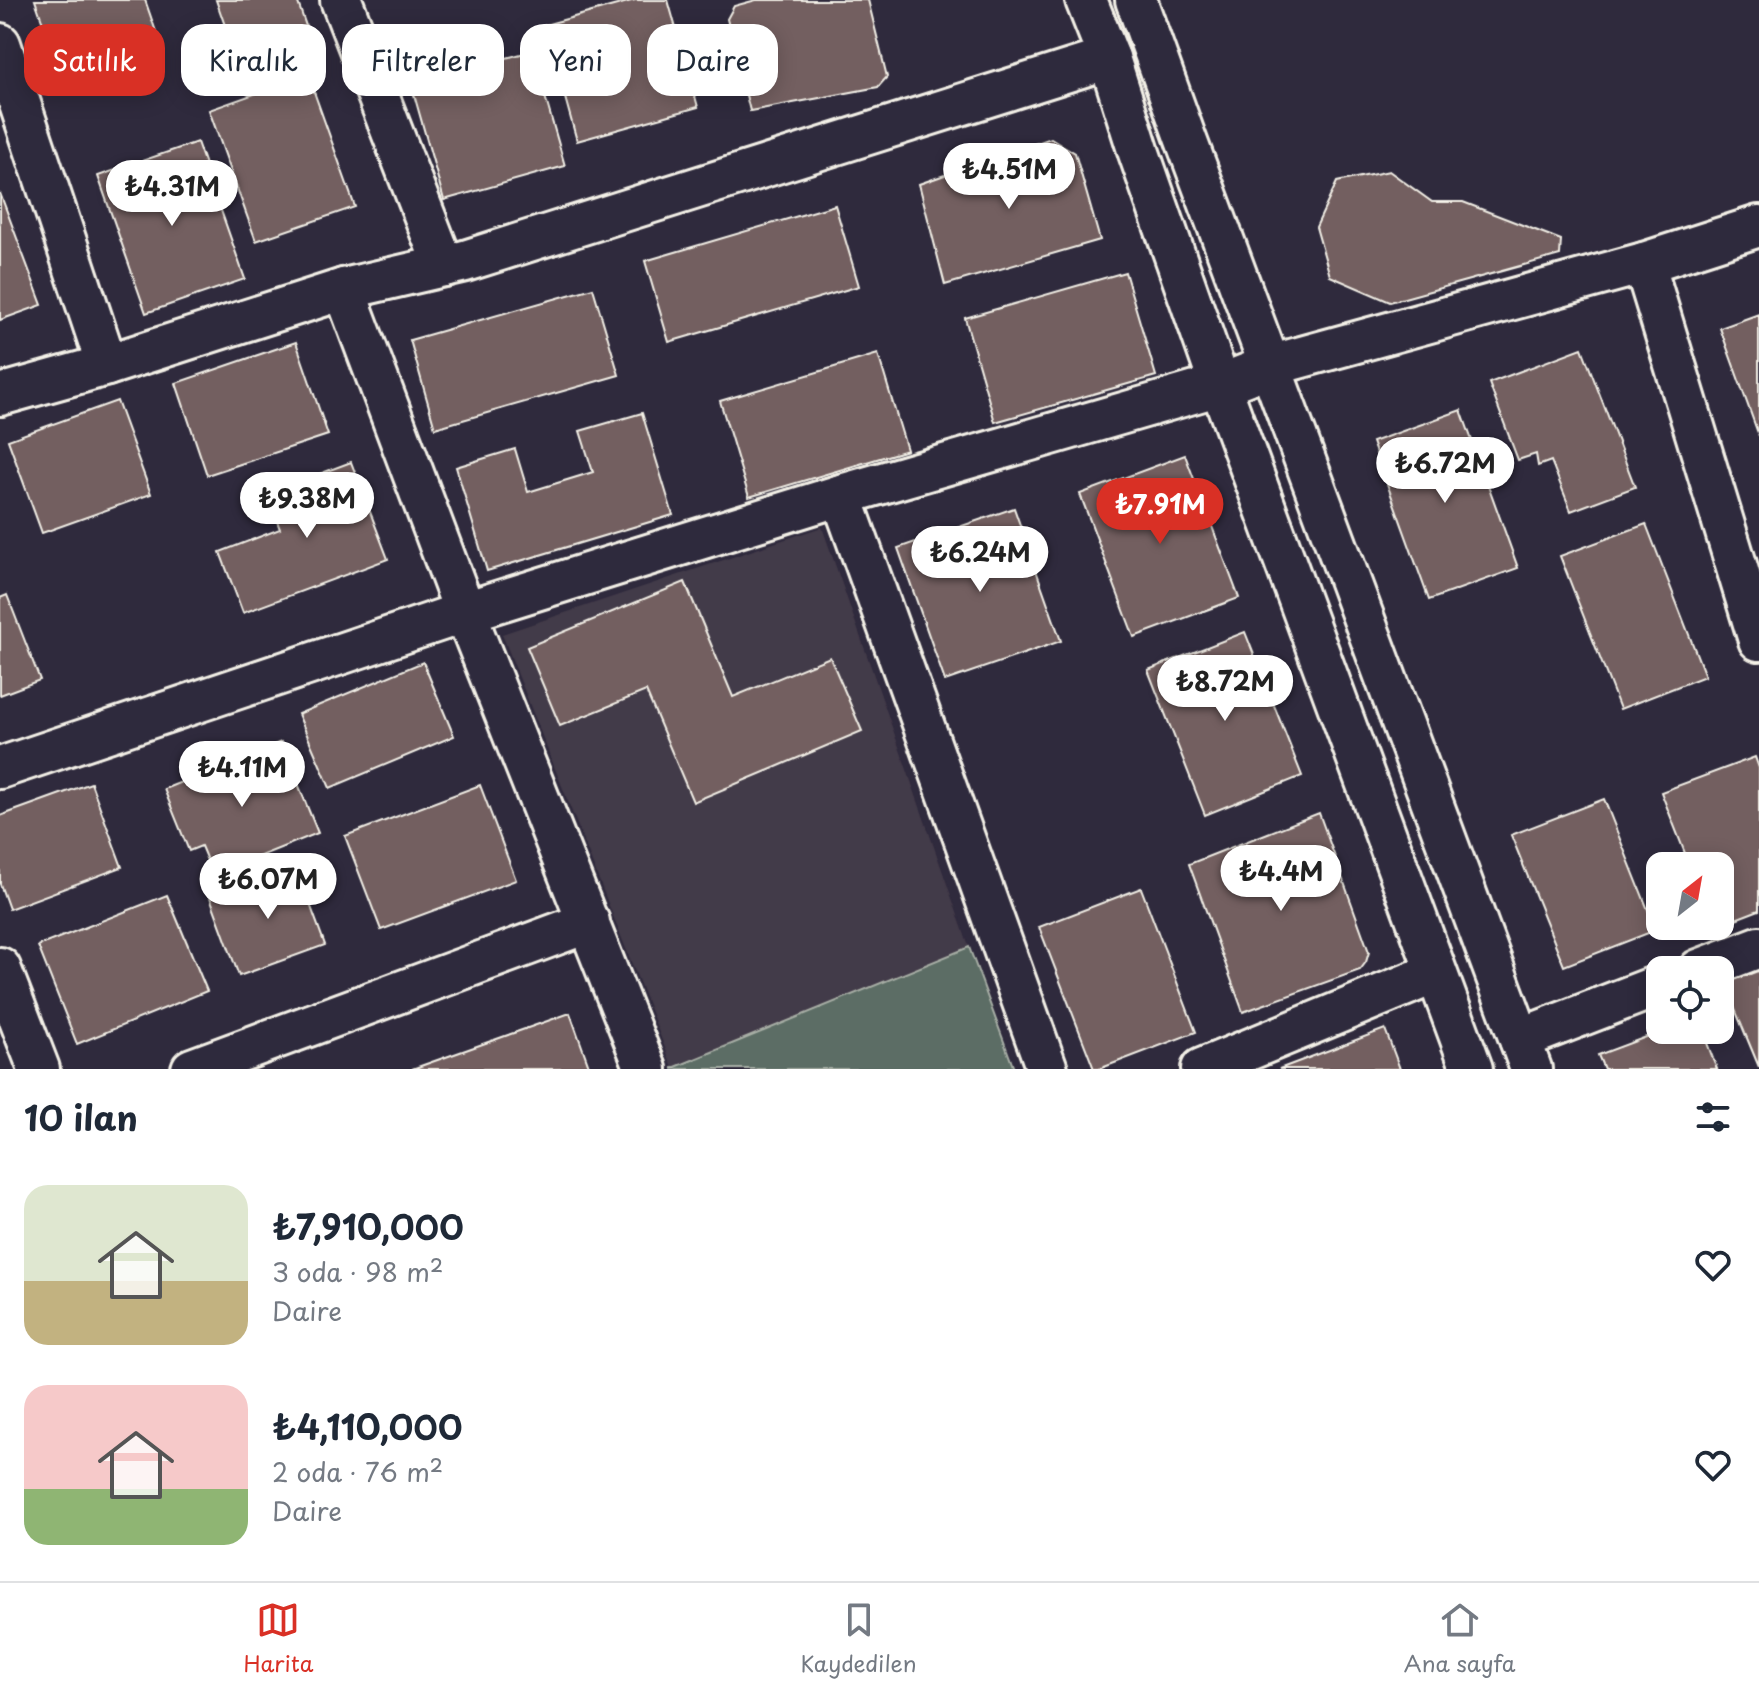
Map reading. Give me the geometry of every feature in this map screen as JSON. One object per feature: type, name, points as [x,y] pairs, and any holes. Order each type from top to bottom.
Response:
[{"type":"street","points":[[341,0],[444,266]]},
{"type":"street","points":[[1086,0],[1109,58],[1220,385],[1472,1069]]},
{"type":"street","points":[[1136,0],[1525,1054],[1646,992]]},
{"type":"street","points":[[0,44],[107,365]]},
{"type":"street","points":[[0,395],[107,365],[344,289],[480,256],[1109,58]]},
{"type":"street","points":[[0,768],[465,612],[841,495],[1220,385],[1269,366],[1644,263],[1759,226]]},
{"type":"street","points":[[1644,263],[1759,640]]},
{"type":"street","points":[[344,289],[465,612],[646,1069]]},
{"type":"street","points":[[841,495],[1047,1069]]},
{"type":"street","points":[[192,1069],[589,922]]},
{"type":"street","points":[[1734,957],[1759,947]]},
{"type":"street","points":[[0,968],[39,1069]]},
{"type":"street","points":[[1202,1069],[1435,973]]},
{"type":"shaded area","points":[[822,527],[969,947],[673,1068],[502,634]]},
{"type":"green space","points":[[969,947],[1014,1069],[673,1069],[673,1068]]},
{"type":"building","points":[[35,0],[145,0],[153,24],[43,24]]},
{"type":"building","points":[[216,0],[297,0],[305,24],[224,24]]},
{"type":"building","points":[[635,0],[668,0],[675,24],[647,24],[647,96],[695,96],[698,107],[577,141],[565,96],[631,96],[631,24],[549,24]]},
{"type":"building","points":[[756,0],[868,0],[887,77],[878,87],[750,111],[746,96],[778,96],[778,24],[728,24],[727,19],[734,6]]},
{"type":"building","points":[[520,54],[520,96],[545,96],[565,166],[444,200],[414,96],[504,96],[504,59]]},
{"type":"building","points":[[249,96],[315,96],[355,207],[256,241],[209,110]]},
{"type":"building","points":[[1051,138],[1075,153],[1100,240],[945,285],[919,184]]},
{"type":"building","points":[[197,142],[245,279],[146,313],[98,176]]},
{"type":"building","points":[[1389,171],[1432,202],[1463,202],[1561,240],[1560,255],[1390,302],[1330,276],[1316,227],[1337,182]]},
{"type":"building","points":[[0,193],[42,305],[0,320]]},
{"type":"building","points":[[835,205],[859,286],[669,342],[645,261]]},
{"type":"building","points":[[1125,272],[1156,376],[995,422],[965,318]]},
{"type":"building","points":[[593,288],[619,375],[435,428],[410,340]]},
{"type":"building","points":[[1759,314],[1759,436],[1720,328]]},
{"type":"building","points":[[296,342],[328,435],[207,475],[176,383]]},
{"type":"building","points":[[1582,348],[1635,487],[1571,511],[1551,461],[1538,466],[1536,454],[1518,460],[1489,383]]},
{"type":"building","points":[[878,354],[907,450],[749,497],[720,401]]},
{"type":"building","points":[[117,401],[151,494],[42,533],[8,440]]},
{"type":"building","points":[[1461,410],[1518,568],[1429,600],[1372,442]]},
{"type":"building","points":[[642,413],[673,515],[487,571],[456,467],[515,449],[528,492],[593,472],[580,431]]},
{"type":"building","points":[[1185,455],[1239,598],[1134,637],[1080,494]]},
{"type":"building","points":[[351,462],[388,559],[243,613],[220,552],[280,529],[266,494]]},
{"type":"building","points":[[1014,508],[1061,641],[945,681],[898,548]]},
{"type":"building","points":[[1646,524],[1705,676],[1620,709],[1560,556]]},
{"type":"building","points":[[685,582],[733,697],[830,657],[862,731],[693,802],[646,691],[560,726],[527,647]]},
{"type":"building","points":[[7,595],[40,680],[0,695],[0,598]]},
{"type":"building","points":[[1245,632],[1302,776],[1205,815],[1148,670]]},
{"type":"building","points":[[423,662],[454,736],[330,788],[298,714]]},
{"type":"building","points":[[281,742],[318,833],[213,875],[201,846],[189,851],[164,789]]},
{"type":"building","points":[[1755,757],[1759,768],[1759,910],[1734,920],[1734,852],[1685,852],[1661,792]]},
{"type":"building","points":[[91,783],[122,867],[9,909],[0,884],[0,816]]},
{"type":"building","points":[[480,785],[516,880],[381,930],[345,836]]},
{"type":"building","points":[[1604,799],[1646,905],[1646,934],[1564,966],[1511,835]]},
{"type":"building","points":[[1319,813],[1369,952],[1366,962],[1360,970],[1243,1012],[1189,864]]},
{"type":"building","points":[[296,866],[325,945],[239,976],[210,897]]},
{"type":"building","points":[[1141,888],[1196,1032],[1094,1069],[1039,927]]},
{"type":"building","points":[[167,895],[207,991],[77,1044],[38,946]]},
{"type":"building","points":[[1759,969],[1759,1067],[1734,1007],[1734,979]]},
{"type":"building","points":[[570,1013],[590,1069],[412,1069]]},
{"type":"building","points":[[1385,1029],[1400,1069],[1279,1069]]},
{"type":"building","points":[[1646,1037],[1646,1044],[1707,1044],[1717,1069],[1604,1069],[1598,1055]]}]
